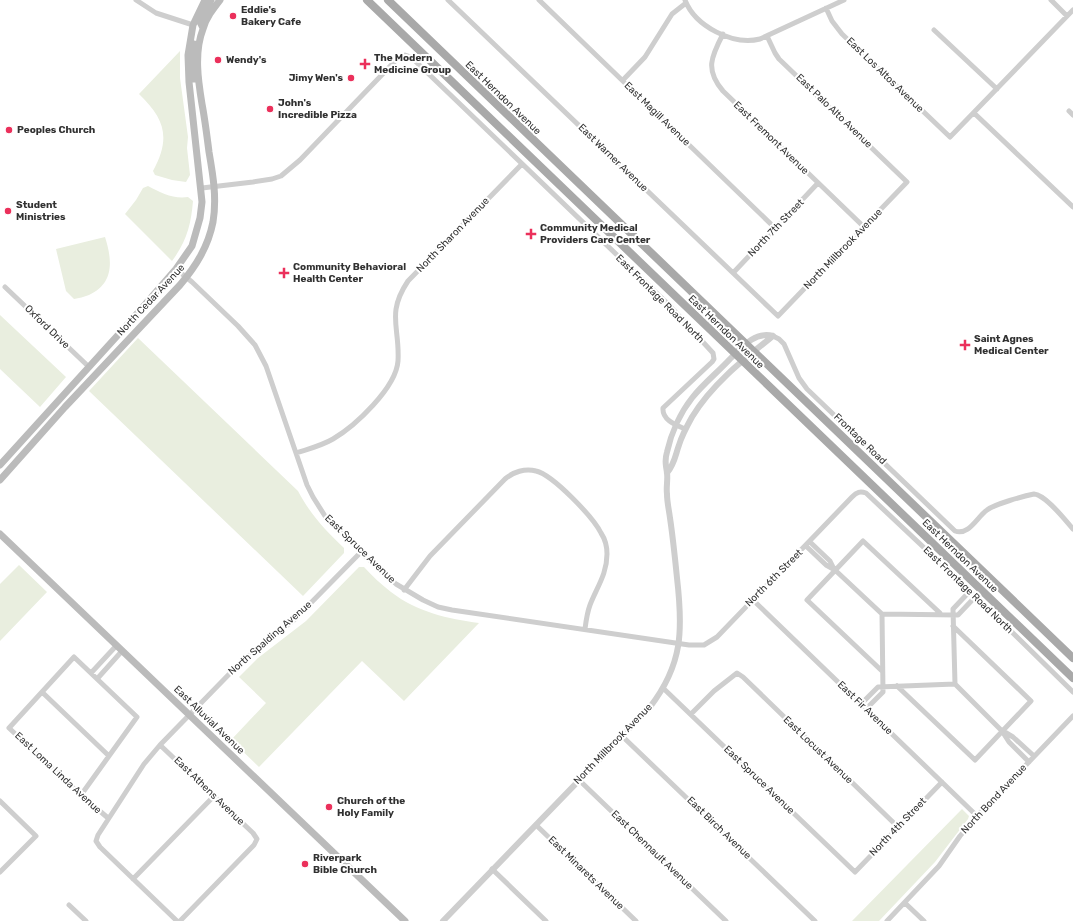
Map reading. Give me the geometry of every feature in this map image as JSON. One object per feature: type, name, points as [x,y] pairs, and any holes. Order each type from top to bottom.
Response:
[{"type":"main road","name":"North Cedar Avenue","points":[[0,465],[128,324],[176,269],[192,246],[196,234],[202,202],[202,188],[188,69],[189,46],[193,26],[205,0]]},
{"type":"main road","points":[[203,28],[200,22],[211,0]]},
{"type":"main road","name":"North Cedar Avenue","points":[[0,480],[65,407],[186,278],[198,262],[209,238],[214,215],[214,186],[200,96],[198,56],[203,28],[209,15],[220,0]]},
{"type":"main road","name":"East Herndon Avenue","points":[[367,0],[1073,678]]},
{"type":"main road","name":"East Herndon Avenue","points":[[388,0],[1073,658]]},
{"type":"main road","points":[[193,26],[195,27],[196,32],[193,57],[194,78],[200,96]]},
{"type":"main road","points":[[65,407],[64,405],[66,399],[87,375],[89,367]]},
{"type":"main road","name":"East Alluvial Avenue","points":[[0,534],[405,921]]},
{"type":"street","points":[[136,0],[156,13],[193,26]]},
{"type":"street","name":"East Warner Avenue","points":[[448,0],[778,316]]},
{"type":"street","name":"East Magill Avenue","points":[[539,0],[775,228]]},
{"type":"street","points":[[623,80],[645,57],[672,14],[685,1],[699,20],[723,34],[741,41],[754,40],[767,36],[844,0]]},
{"type":"street","points":[[1051,0],[1067,16]]},
{"type":"street","name":"East Los Altos Avenue","points":[[826,8],[832,21],[842,34],[950,137],[974,113]]},
{"type":"street","points":[[1073,10],[974,113],[1073,207]]},
{"type":"street","points":[[934,30],[997,89]]},
{"type":"street","name":"East Fremont Avenue","points":[[723,34],[714,52],[711,64],[716,83],[723,92],[864,227]]},
{"type":"street","name":"East Palo Alto Avenue","points":[[767,36],[779,59],[907,182]]},
{"type":"street","name":"East Frontage Road North","points":[[214,186],[256,182],[281,176],[300,160],[399,57],[405,55],[411,57],[668,304],[713,353],[714,359],[712,362],[663,408],[665,418],[685,429]]},
{"type":"street","points":[[1069,111],[1073,115]]},
{"type":"street","name":"North Sharon Avenue","points":[[296,453],[320,445],[345,431],[387,389],[394,378],[398,362],[395,317],[396,303],[402,292],[408,282],[522,164]]},
{"type":"street","name":"North Millbrook Avenue","points":[[778,316],[907,182]]},
{"type":"street","name":"North 7th Street","points":[[733,273],[818,183]]},
{"type":"street","points":[[202,188],[214,186]]},
{"type":"street","name":"East Spruce Avenue","points":[[176,269],[238,326],[255,345],[266,366],[307,485],[317,505],[329,520],[361,552],[404,590],[423,600],[452,610],[679,643]]},
{"type":"street","name":"Oxford Drive","points":[[5,287],[89,367]]},
{"type":"street","name":"North Millbrook Avenue","points":[[443,921],[650,707],[663,688],[674,665],[679,643],[681,614],[667,495],[665,458],[672,436],[684,409],[693,397],[745,344],[758,336],[773,336]]},
{"type":"street","name":"North Millbrook Avenue","points":[[667,473],[673,465],[679,443],[685,429],[706,397],[742,361],[773,336]]},
{"type":"street","name":"Frontage Road","points":[[773,336],[784,344],[799,378],[808,389],[955,530],[961,532],[970,527],[989,509],[1034,494],[1045,499],[1073,529]]},
{"type":"street","points":[[404,590],[430,556],[504,479],[518,472],[530,470],[536,471],[552,480],[588,515],[598,528],[605,541],[607,552],[605,570],[602,581],[588,610],[585,629]]},
{"type":"street","name":"East Frontage Road North","points":[[860,491],[866,493],[976,596],[1073,692]]},
{"type":"street","name":"North 6th Street","points":[[679,643],[699,646],[712,641],[808,544],[856,492],[860,491]]},
{"type":"street","points":[[882,671],[807,600],[863,541],[940,614]]},
{"type":"street","points":[[808,544],[826,565],[835,570],[882,614],[958,615],[976,596]]},
{"type":"street","name":"North Spalding Avenue","points":[[133,880],[100,847],[96,841],[108,818],[144,764],[160,745],[247,656],[304,611],[361,552]]},
{"type":"street","points":[[970,591],[953,609],[952,615],[955,684],[1002,731],[1009,742],[1029,762]]},
{"type":"street","name":"East Fir Avenue","points":[[753,600],[977,816]]},
{"type":"street","points":[[866,709],[883,692],[882,614]]},
{"type":"street","points":[[897,686],[975,760],[1031,701],[952,626]]},
{"type":"street","points":[[91,673],[116,646]]},
{"type":"street","points":[[97,679],[122,651]]},
{"type":"street","points":[[81,796],[110,756],[137,717],[74,657],[42,692],[110,756]]},
{"type":"street","name":"East Locust Avenue","points":[[691,714],[714,691],[737,673],[898,827]]},
{"type":"street","points":[[861,704],[878,686],[955,684]]},
{"type":"street","name":"East Spruce Avenue","points":[[663,688],[855,872]]},
{"type":"street","name":"East Loma Linda Avenue","points":[[42,692],[9,728],[81,796],[108,818]]},
{"type":"street","name":"North Bond Avenue","points":[[887,921],[939,866],[960,836],[977,816],[1073,716]]},
{"type":"street","points":[[1002,731],[1013,737],[1034,756]]},
{"type":"street","name":"East Birch Avenue","points":[[622,736],[811,920]]},
{"type":"street","name":"East Athens Avenue","points":[[160,745],[253,833],[257,839],[254,845],[178,921]]},
{"type":"street","name":"East Chennault Avenue","points":[[579,780],[726,921]]},
{"type":"street","name":"North 4th Street","points":[[855,872],[942,782]]},
{"type":"street","points":[[178,921],[133,880],[214,796]]},
{"type":"street","points":[[0,801],[36,836],[0,872]]},
{"type":"street","name":"East Minarets Avenue","points":[[536,825],[636,921]]},
{"type":"street","points":[[492,869],[546,921]]},
{"type":"street","points":[[905,903],[924,921]]},
{"type":"street","points":[[69,905],[86,921]]},
{"type":"shaded area","points":[[180,51],[180,78],[188,137],[187,148],[190,175],[186,182],[155,175],[153,171],[162,149],[162,130],[160,121],[155,112],[139,94]]},
{"type":"shaded area","points":[[148,186],[167,195],[188,197],[193,201],[191,217],[185,239],[172,261],[125,214],[143,188]]},
{"type":"shaded area","points":[[105,237],[110,262],[107,277],[97,290],[89,295],[74,299],[66,291],[56,249]]},
{"type":"shaded area","points":[[0,315],[66,377],[40,407],[0,369]]},
{"type":"shaded area","points":[[138,338],[298,491],[319,522],[344,548],[344,553],[303,596],[89,391]]},
{"type":"shaded area","points":[[19,565],[47,592],[0,641],[0,584]]},
{"type":"shaded area","points":[[359,567],[364,567],[391,592],[411,605],[444,617],[479,623],[404,701],[362,661],[259,767],[231,740],[266,703],[239,677],[258,658],[306,621]]},
{"type":"shaded area","points":[[962,809],[969,816],[968,819],[935,862],[879,921],[852,921]]},
{"type":"place","name":"Eddie's Bakery Cafe","points":[[233,16]]},
{"type":"place","name":"Wendy's","points":[[218,60]]},
{"type":"place","name":"The Modern Medicine Group","points":[[365,64]]},
{"type":"place","name":"Jimy Wen's","points":[[351,78]]},
{"type":"place","name":"John's Incredible Pizza","points":[[270,109]]},
{"type":"place","name":"Peoples Church","points":[[9,130]]},
{"type":"place","name":"Student Ministries","points":[[8,211]]},
{"type":"place","name":"Community Medical Providers Care Center","points":[[531,234]]},
{"type":"place","name":"Community Behavioral Health Center","points":[[284,273]]},
{"type":"place","name":"Saint Agnes Medical Center","points":[[965,345]]},
{"type":"place","name":"Church of the Holy Family","points":[[329,807]]},
{"type":"place","name":"Riverpark Bible Church","points":[[305,864]]}]
